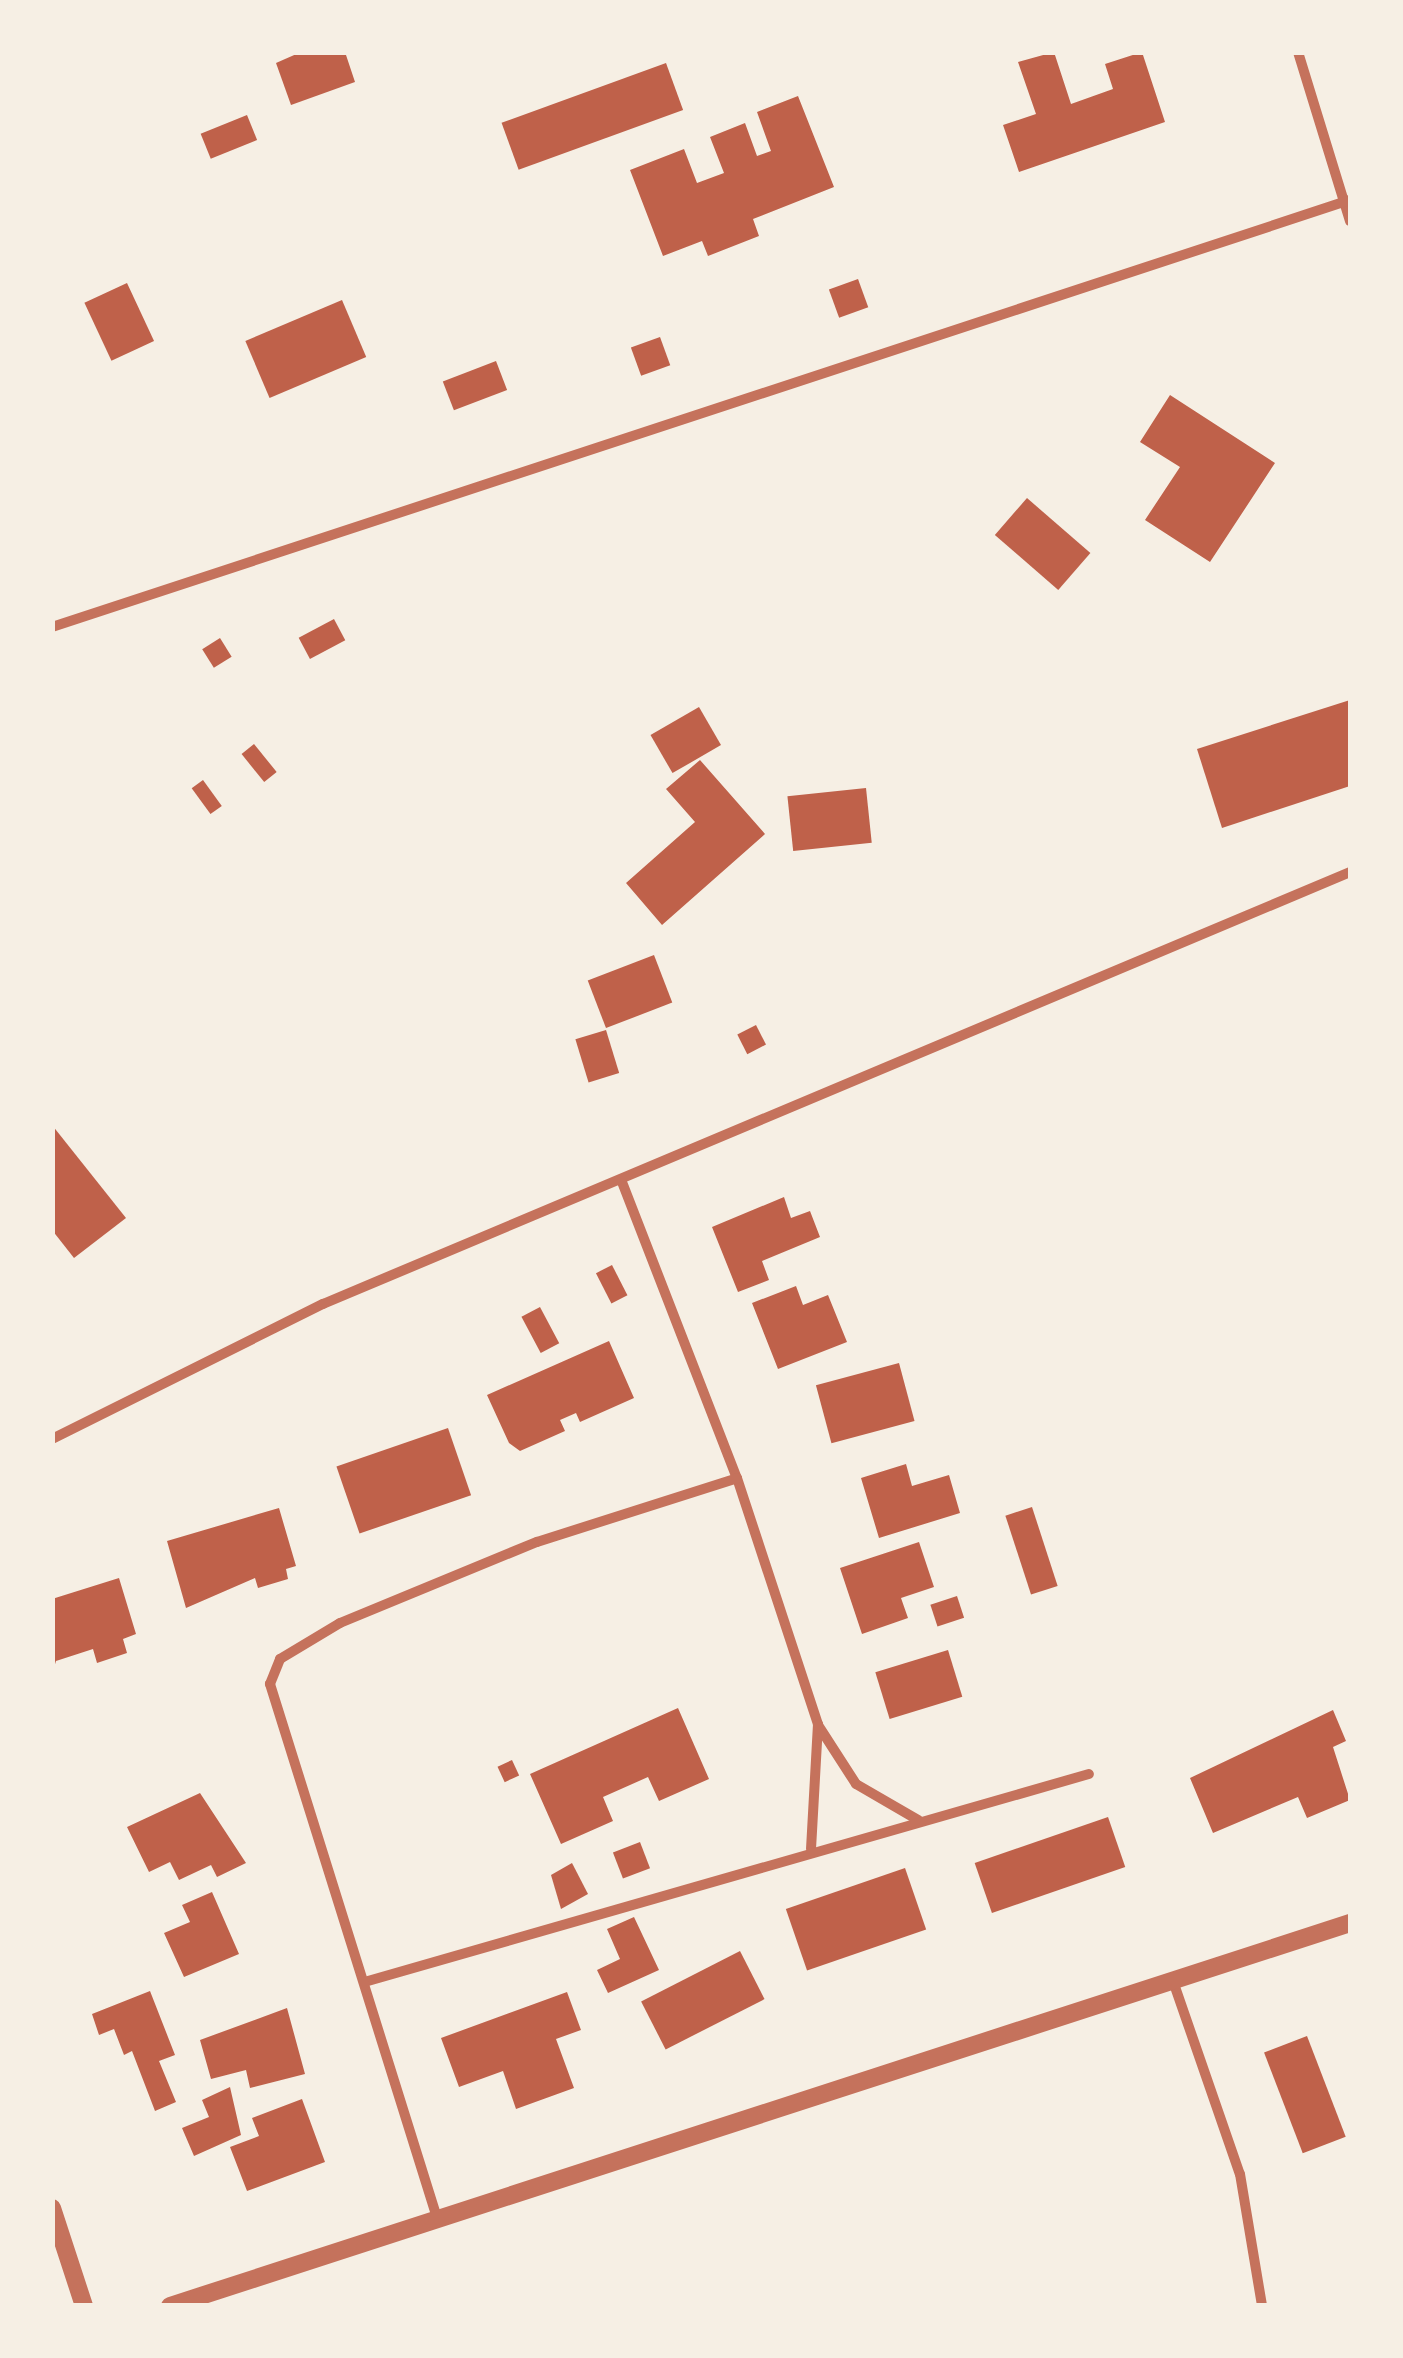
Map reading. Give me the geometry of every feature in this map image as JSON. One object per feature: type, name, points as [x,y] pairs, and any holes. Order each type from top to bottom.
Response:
[{"type":"street","points":[[1298,52],[1348,201],[1350,221]]},
{"type":"street","points":[[52,627],[1348,201]]},
{"type":"street","points":[[52,1440],[322,1304],[622,1182],[1350,872]]},
{"type":"street","points":[[622,1182],[737,1478],[818,1724],[856,1784],[918,1820]]},
{"type":"street","points":[[440,2225],[368,1980],[275,1710],[270,1684],[280,1660],[340,1623],[537,1542],[737,1478]]},
{"type":"street","points":[[812,1849],[818,1724]]},
{"type":"street","points":[[368,1980],[812,1849],[1090,1774]]},
{"type":"street","points":[[170,2306],[440,2225],[1350,1923]]},
{"type":"street","points":[[1173,1981],[1240,2174],[1262,2306]]},
{"type":"street","points":[[52,2208],[84,2306]]},
{"type":"building","points":[[301,52],[345,52],[355,82],[291,105],[276,63]]},
{"type":"building","points":[[1054,52],[1071,104],[1113,89],[1105,64],[1142,52],[1165,122],[1019,172],[1003,125],[1036,114],[1018,62]]},
{"type":"building","points":[[666,63],[683,110],[519,170],[502,123]]},
{"type":"building","points":[[798,96],[834,187],[753,219],[759,236],[708,256],[702,241],[663,256],[630,170],[684,149],[697,183],[724,173],[710,137],[745,123],[757,156],[771,151],[757,112]]},
{"type":"building","points":[[247,115],[257,140],[211,159],[201,134]]},
{"type":"building","points":[[858,279],[868,307],[839,318],[829,290]]},
{"type":"building","points":[[127,283],[154,341],[111,361],[84,303]]},
{"type":"building","points":[[342,300],[366,357],[270,398],[245,341]]},
{"type":"building","points":[[660,337],[670,365],[641,376],[631,348]]},
{"type":"building","points":[[496,361],[507,390],[454,410],[443,381]]},
{"type":"building","points":[[1170,395],[1275,463],[1210,562],[1145,520],[1180,467],[1140,442]]},
{"type":"building","points":[[1027,498],[1090,553],[1058,590],[995,535]]},
{"type":"building","points":[[334,619],[345,640],[310,659],[299,638]]},
{"type":"building","points":[[220,638],[232,657],[214,668],[202,649]]},
{"type":"building","points":[[1350,700],[1350,786],[1222,828],[1197,749]]},
{"type":"building","points":[[699,707],[721,745],[673,773],[651,735]]},
{"type":"building","points":[[254,744],[277,772],[264,782],[242,754]]},
{"type":"building","points":[[700,760],[765,834],[662,925],[626,883],[695,822],[666,789]]},
{"type":"building","points":[[203,780],[222,806],[210,814],[192,788]]},
{"type":"building","points":[[866,788],[872,843],[793,851],[787,796]]},
{"type":"building","points":[[654,955],[672,1003],[606,1028],[588,980]]},
{"type":"building","points":[[756,1025],[766,1045],[747,1054],[737,1035]]},
{"type":"building","points":[[606,1030],[619,1073],[589,1082],[575,1039]]},
{"type":"building","points":[[52,1125],[126,1218],[74,1258],[52,1230]]},
{"type":"building","points":[[784,1197],[791,1218],[810,1211],[820,1237],[762,1261],[769,1280],[738,1292],[712,1227]]},
{"type":"building","points":[[612,1265],[627,1295],[611,1303],[596,1273]]},
{"type":"building","points":[[796,1286],[803,1305],[828,1295],[847,1342],[778,1369],[752,1303]]},
{"type":"building","points":[[540,1307],[559,1343],[541,1353],[521,1317]]},
{"type":"building","points":[[609,1341],[634,1398],[580,1422],[576,1413],[560,1420],[565,1431],[520,1451],[509,1443],[487,1395]]},
{"type":"building","points":[[899,1363],[915,1421],[831,1443],[816,1385]]},
{"type":"building","points":[[448,1428],[471,1495],[360,1534],[336,1466]]},
{"type":"building","points":[[906,1464],[912,1486],[949,1475],[960,1513],[879,1538],[861,1478]]},
{"type":"building","points":[[1032,1507],[1058,1586],[1031,1595],[1005,1516]]},
{"type":"building","points":[[279,1508],[296,1566],[286,1569],[288,1579],[258,1588],[255,1578],[186,1608],[167,1541]]},
{"type":"building","points":[[919,1542],[934,1587],[901,1598],[908,1618],[862,1634],[840,1568]]},
{"type":"building","points":[[119,1578],[136,1634],[123,1639],[127,1653],[97,1663],[93,1649],[56,1661],[52,1674],[52,1599]]},
{"type":"building","points":[[957,1596],[964,1618],[937,1627],[930,1605]]},
{"type":"building","points":[[948,1650],[962,1697],[890,1719],[875,1672]]},
{"type":"building","points":[[678,1708],[709,1779],[659,1801],[648,1777],[603,1797],[613,1821],[561,1844],[530,1774]]},
{"type":"building","points":[[1333,1710],[1346,1741],[1333,1747],[1350,1800],[1307,1818],[1298,1797],[1213,1833],[1190,1778]]},
{"type":"building","points":[[512,1760],[519,1775],[505,1782],[497,1767]]},
{"type":"building","points":[[200,1793],[246,1863],[217,1877],[211,1865],[179,1880],[170,1862],[149,1872],[127,1827]]},
{"type":"building","points":[[1108,1817],[1125,1867],[992,1913],[975,1863]]},
{"type":"building","points":[[640,1842],[650,1868],[623,1879],[613,1852]]},
{"type":"building","points":[[572,1863],[588,1894],[561,1909],[551,1875]]},
{"type":"building","points":[[905,1868],[926,1929],[807,1970],[786,1909]]},
{"type":"building","points":[[212,1892],[239,1954],[184,1977],[164,1933],[190,1922],[182,1905]]},
{"type":"building","points":[[634,1917],[659,1970],[608,1993],[597,1970],[620,1959],[607,1929]]},
{"type":"building","points":[[740,1951],[765,1999],[666,2050],[641,2001]]},
{"type":"building","points":[[150,1991],[175,2055],[159,2061],[176,2102],[155,2111],[132,2051],[124,2055],[114,2029],[99,2035],[92,2014]]},
{"type":"building","points":[[567,1992],[581,2030],[556,2039],[574,2088],[516,2109],[503,2071],[459,2087],[441,2038]]},
{"type":"building","points":[[287,2008],[305,2074],[250,2088],[246,2070],[211,2079],[200,2040]]},
{"type":"building","points":[[1307,2036],[1346,2137],[1303,2153],[1264,2052]]},
{"type":"building","points":[[230,2087],[241,2135],[194,2156],[182,2128],[209,2117],[202,2100]]},
{"type":"building","points":[[302,2099],[325,2162],[247,2191],[230,2147],[259,2136],[252,2118]]}]
